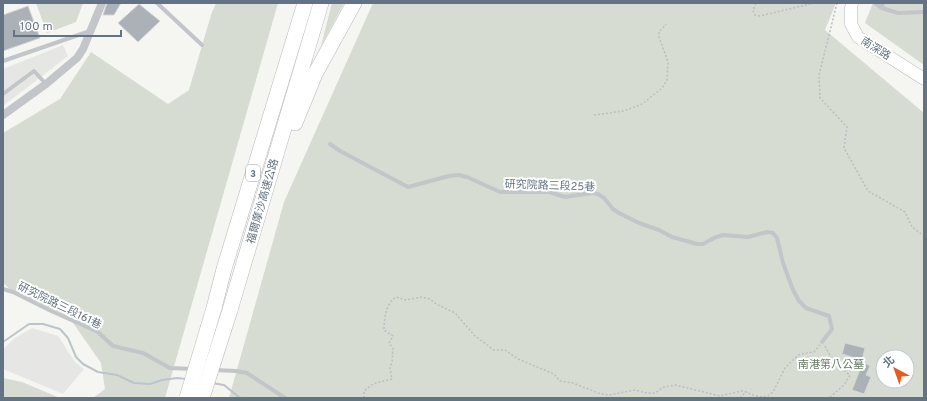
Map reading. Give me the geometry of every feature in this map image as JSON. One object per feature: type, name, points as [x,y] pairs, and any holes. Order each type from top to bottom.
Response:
[{"type":"highway","points":[[294,39],[301,3]]},
{"type":"highway","name":"福爾摩沙高速公路","points":[[187,398],[224,269],[305,3]]},
{"type":"highway","name":"福爾摩沙高速公路","points":[[202,398],[230,310],[321,3]]},
{"type":"highway","points":[[244,263],[278,176],[301,107],[315,74],[354,3]]},
{"type":"main road","name":"南深路","points":[[852,3],[851,24],[858,37],[924,79]]},
{"type":"street","points":[[3,115],[46,84],[77,58],[83,49],[102,3]]},
{"type":"lane","points":[[158,3],[202,45]]},
{"type":"lane","points":[[875,3],[882,8],[898,13],[924,12]]},
{"type":"lane","points":[[882,8],[883,3]]},
{"type":"lane","points":[[3,61],[90,31]]},
{"type":"lane","points":[[3,94],[34,71],[46,84]]},
{"type":"lane","name":"研究院路三段25巷","points":[[330,144],[340,151],[408,187],[459,175],[467,177],[500,192],[549,192],[566,197],[592,193],[598,194],[619,213],[672,237],[697,244],[703,244],[723,235],[748,237],[767,232],[773,233],[777,238],[792,290],[799,301],[806,308],[829,316],[832,329],[822,342]]},
{"type":"lane","name":"研究院路三段161巷","points":[[3,289],[13,292],[98,332],[113,346],[143,353],[170,368],[200,369]]},
{"type":"lane","points":[[207,370],[247,373],[285,398]]},
{"type":"path","points":[[756,3],[753,8],[753,13],[760,16],[814,3]]},
{"type":"path","points":[[837,3],[819,75],[820,98],[847,128],[844,148],[868,191],[905,212],[912,227],[924,236]]},
{"type":"path","points":[[594,115],[624,111],[642,104],[662,88],[667,80],[668,62],[659,37],[659,32],[666,24]]},
{"type":"path","points":[[364,398],[364,391],[373,384],[392,379],[390,368],[393,348],[389,343],[393,336],[384,330],[384,319],[391,301],[396,297],[405,300],[422,297],[430,299],[436,304],[455,313],[475,336],[494,350],[506,350],[518,359],[554,374],[560,381],[573,383],[598,393],[609,395],[635,390],[647,394],[655,393],[668,385],[675,385],[720,396],[740,391],[763,397],[768,396],[773,392],[785,368],[793,360],[800,354],[814,352],[822,342],[831,357],[837,361],[839,367],[850,375],[844,385],[829,398]]},
{"type":"path","points":[[740,398],[746,392]]},
{"type":"shaded area","points":[[63,45],[68,56],[3,106],[3,69]]},
{"type":"shaded area","points":[[32,328],[58,336],[75,362],[84,369],[63,394],[3,369],[3,349],[15,338]]},
{"type":"green space","points":[[36,3],[83,3],[76,22],[47,33]]},
{"type":"green space","points":[[216,3],[278,3],[165,398],[93,398],[105,389],[101,363],[71,320],[13,292],[3,283],[3,133],[60,99],[91,52],[168,104],[189,90],[211,15]]},
{"type":"green space","points":[[332,3],[344,3],[321,46]]},
{"type":"green space","name":"南港第八公墓","points":[[373,3],[836,3],[825,30],[924,113],[924,398],[229,398],[284,202]]},
{"type":"green space","points":[[873,3],[924,3],[924,65],[865,23]]},
{"type":"green space","points":[[3,378],[22,382],[60,398],[3,398]]},
{"type":"building","points":[[107,3],[121,3],[114,15],[103,15]]},
{"type":"building","points":[[139,4],[160,21],[138,42],[118,23]]},
{"type":"building","points":[[28,6],[40,38],[3,51],[3,15]]},
{"type":"building","points":[[845,343],[865,348],[862,360],[842,354]]},
{"type":"building","points":[[863,362],[870,366],[866,375],[871,377],[864,394],[852,390]]},
{"type":"waterway","points":[[3,342],[29,324],[43,324],[60,329],[68,338],[76,357],[83,364],[98,372],[117,375],[134,383],[150,384],[162,380],[177,378],[186,379]]},
{"type":"waterway","points":[[212,383],[224,385],[240,398]]}]
